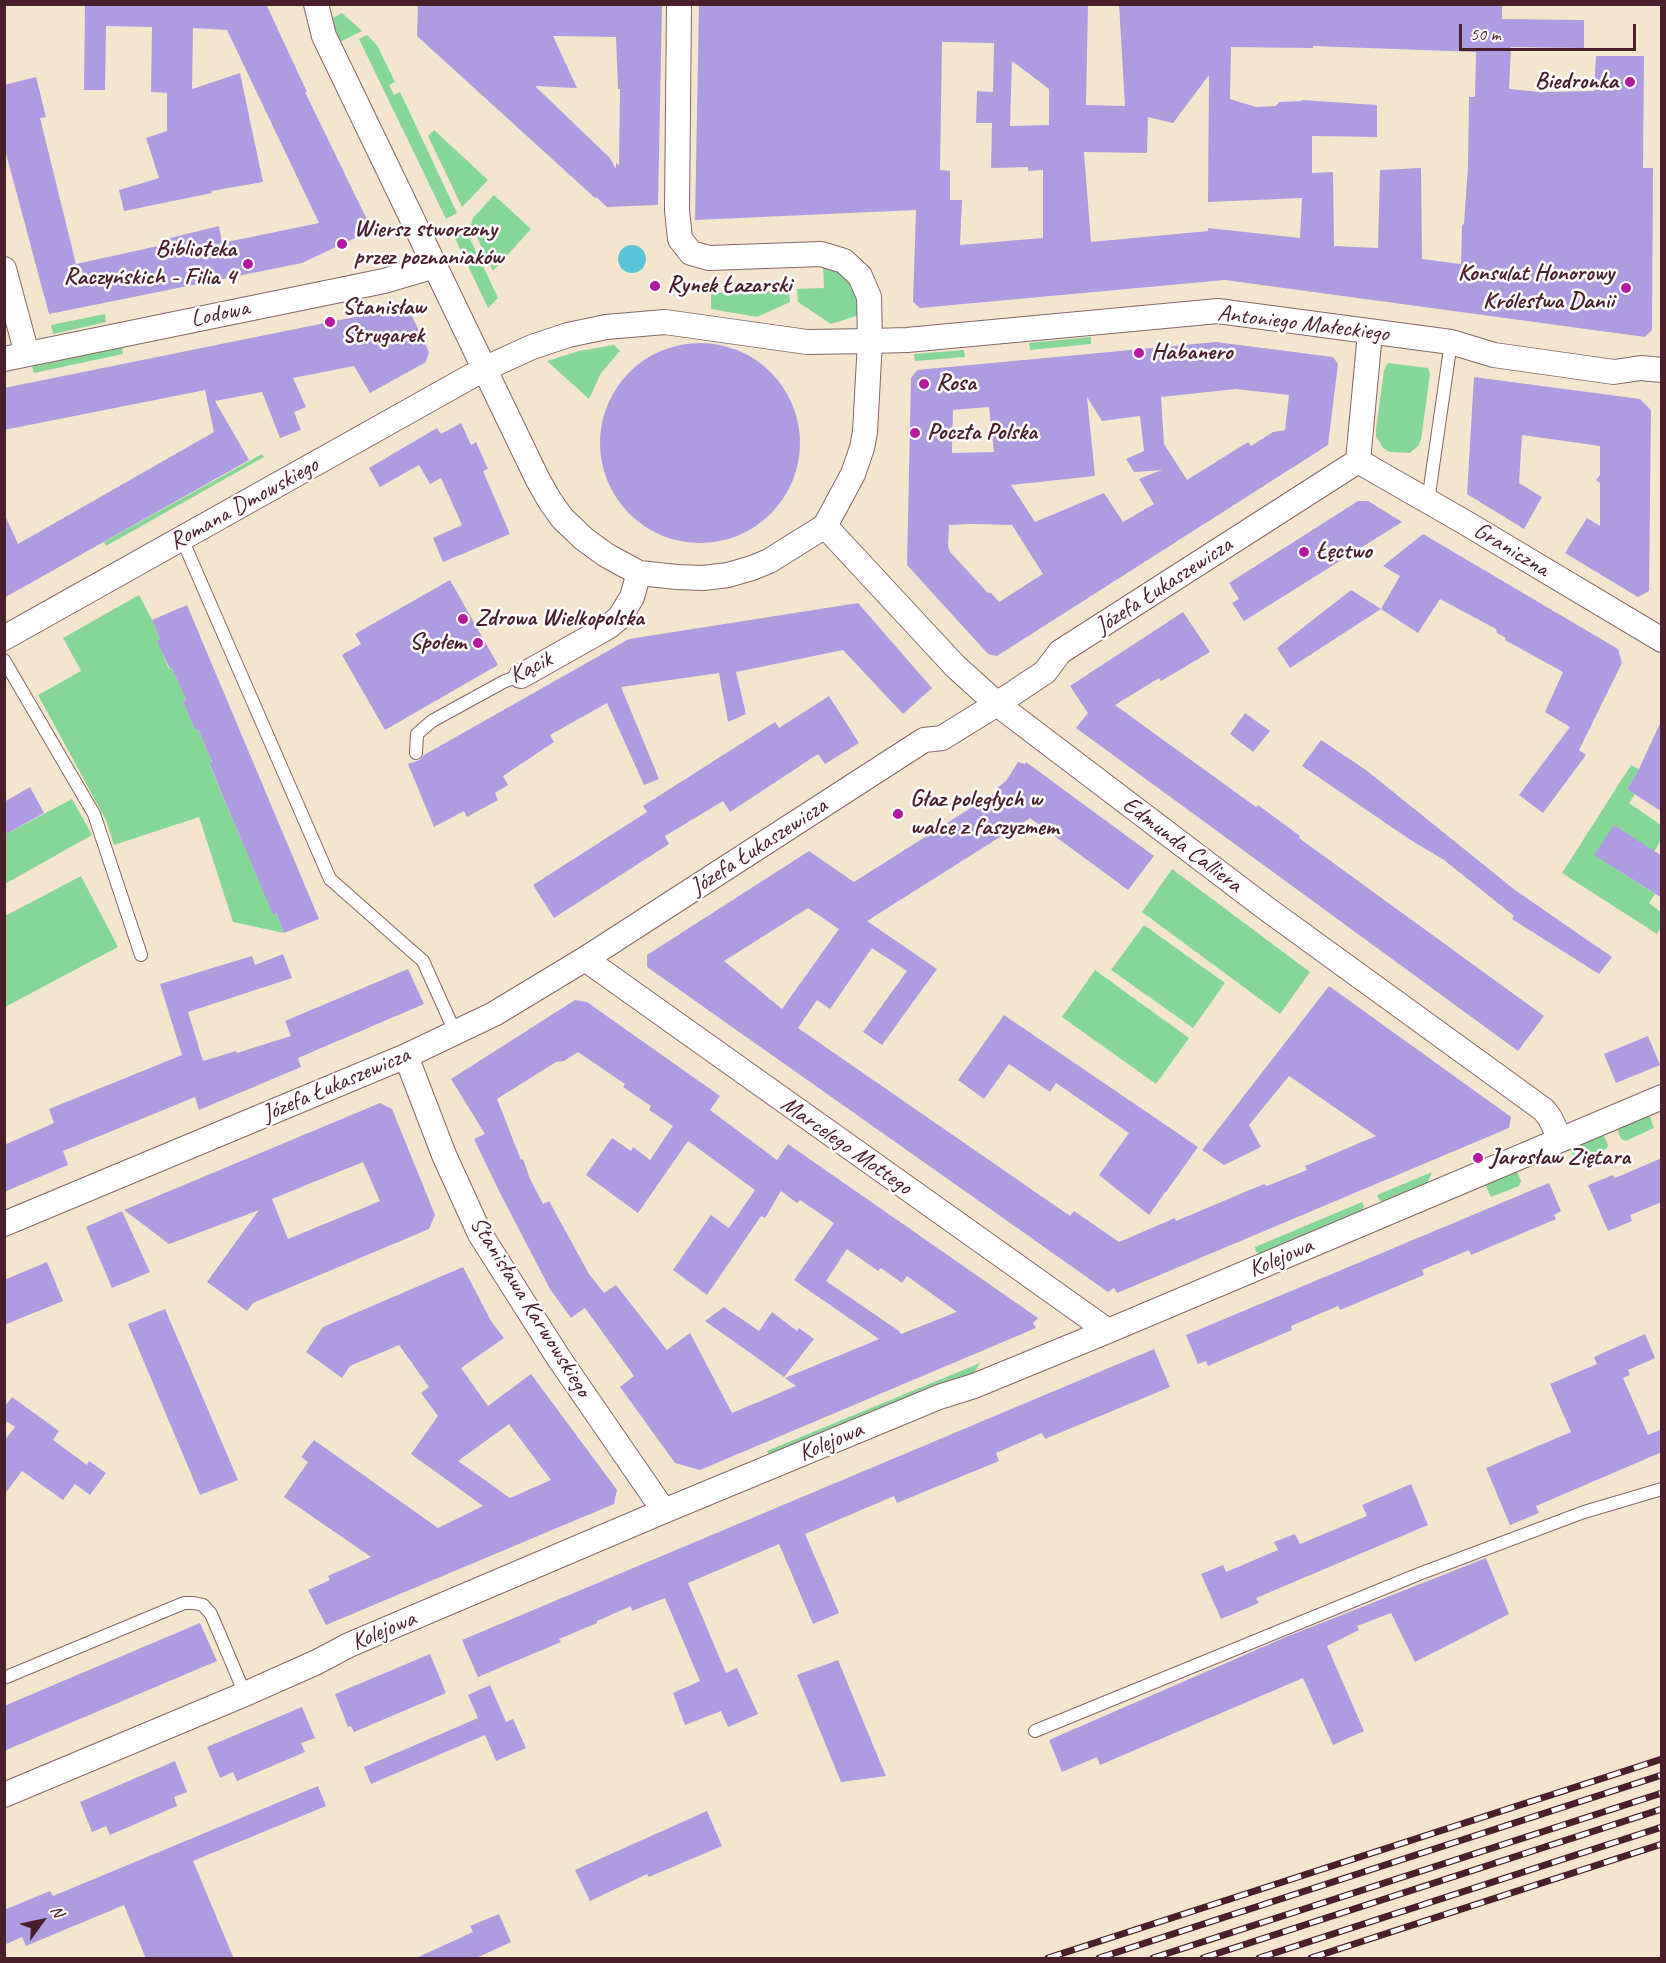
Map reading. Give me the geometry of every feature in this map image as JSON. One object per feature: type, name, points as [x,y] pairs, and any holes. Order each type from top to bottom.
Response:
[{"type":"street","points":[[316,4],[324,36],[538,480],[562,518],[584,540],[639,573],[677,578],[703,578],[728,575],[769,561],[825,526],[845,490],[862,448],[867,408],[869,297],[860,276],[844,261],[820,254],[709,258],[691,253],[680,238],[677,210],[679,4]]},
{"type":"street","name":"Lodowa","points":[[16,357],[384,280],[435,266]]},
{"type":"street","points":[[4,269],[16,357]]},
{"type":"street","name":"Antoniego Małeckiego","points":[[870,341],[916,339],[1218,311],[1451,342],[1494,355],[1614,372],[1641,368],[1662,370]]},
{"type":"street","points":[[484,369],[532,347],[568,335],[606,327],[665,322],[807,342],[870,341]]},
{"type":"street","points":[[1358,461],[1370,333]]},
{"type":"street","name":"Romana Dmowskiego","points":[[4,638],[484,369]]},
{"type":"street","name":"Graniczna","points":[[1358,461],[1662,640]]},
{"type":"street","name":"Józefa Łukaszewicza","points":[[4,1224],[406,1056],[494,1014],[585,959],[924,740],[942,738],[997,704],[1045,672],[1060,652],[1358,461]]},
{"type":"street","name":"Edmunda Calliera","points":[[825,526],[955,666],[997,704],[1267,909],[1544,1110],[1560,1139]]},
{"type":"street","name":"Kącik","points":[[521,676],[608,627],[620,617],[632,597],[639,573]]},
{"type":"street","name":"Marcelego Mottego","points":[[585,959],[1108,1331]]},
{"type":"street","name":"Stanisława Karwowskiego","points":[[406,1056],[444,1155],[480,1234],[558,1357],[664,1511]]},
{"type":"street","name":"Kolejowa","points":[[4,1795],[245,1694],[349,1645],[664,1511],[939,1397],[974,1386],[1108,1331],[1662,1097]]},
{"type":"lane","points":[[1428,501],[1451,342]]},
{"type":"lane","points":[[182,538],[330,879],[423,961],[455,1032]]},
{"type":"lane","points":[[4,660],[94,814],[141,955]]},
{"type":"lane","name":"Kącik","points":[[416,753],[417,734],[432,721],[505,681],[521,676]]},
{"type":"lane","points":[[1035,1731],[1419,1574],[1584,1512],[1662,1489]]},
{"type":"lane","points":[[4,1678],[184,1603],[194,1603],[203,1605],[212,1614],[245,1694]]},
{"type":"green space","points":[[342,13],[362,31],[340,42],[331,19]]},
{"type":"green space","points":[[367,35],[377,45],[395,82],[389,85],[394,95],[400,92],[457,213],[446,219],[359,39]]},
{"type":"green space","points":[[434,130],[488,180],[462,207],[428,136]]},
{"type":"green space","points":[[494,195],[531,229],[493,271],[471,225],[473,218]]},
{"type":"green space","points":[[464,226],[498,298],[488,308],[452,232]]},
{"type":"green space","points":[[823,264],[840,270],[857,290],[859,315],[831,324],[798,302],[797,289],[824,288]]},
{"type":"green space","points":[[789,290],[790,302],[757,317],[711,309],[711,293]]},
{"type":"green space","points":[[105,314],[106,322],[53,334],[51,325]]},
{"type":"green space","points":[[1091,337],[1091,344],[1030,350],[1029,343]]},
{"type":"green space","points":[[614,345],[620,351],[601,373],[589,399],[547,361],[579,351]]},
{"type":"green space","points":[[122,347],[123,354],[34,373],[32,366]]},
{"type":"green space","points":[[964,350],[965,357],[915,361],[914,354]]},
{"type":"green space","points":[[1388,363],[1428,368],[1430,374],[1421,440],[1410,453],[1390,452],[1383,448],[1376,436],[1384,370]]},
{"type":"green space","points":[[262,454],[264,457],[106,546],[104,542]]},
{"type":"green space","points":[[139,595],[160,639],[158,641],[169,669],[172,668],[186,700],[183,702],[195,730],[198,729],[212,762],[209,764],[273,914],[276,913],[284,933],[233,922],[199,817],[114,845],[106,820],[38,695],[81,671],[63,638]]},
{"type":"green space","points":[[1631,765],[1639,769],[1627,789],[1635,794],[1629,803],[1661,825],[1661,840],[1654,852],[1595,855],[1655,894],[1649,903],[1661,912],[1661,927],[1657,934],[1562,873]]},
{"type":"green space","points":[[72,799],[92,835],[5,884],[4,835]]},
{"type":"green space","points":[[1172,869],[1310,972],[1280,1014],[1142,912]]},
{"type":"green space","points":[[81,876],[118,947],[5,1007],[5,916]]},
{"type":"green space","points":[[1144,925],[1225,983],[1193,1028],[1111,970]]},
{"type":"green space","points":[[1095,970],[1189,1038],[1156,1084],[1062,1017]]},
{"type":"green space","points":[[1644,1114],[1650,1117],[1654,1128],[1626,1141],[1621,1139],[1616,1126]]},
{"type":"green space","points":[[1602,1132],[1608,1145],[1606,1149],[1575,1162],[1571,1150],[1573,1144]]},
{"type":"green space","points":[[1516,1169],[1521,1181],[1519,1186],[1491,1197],[1486,1186],[1488,1181]]},
{"type":"green space","points":[[1432,1172],[1427,1184],[1385,1202],[1379,1200],[1377,1195]]},
{"type":"green space","points":[[1362,1202],[1364,1206],[1362,1212],[1261,1254],[1256,1252],[1255,1247]]},
{"type":"green space","points":[[980,1363],[973,1375],[774,1455],[767,1451]]},
{"type":"water","points":[[632,245],[642,249],[646,259],[642,269],[632,273],[622,269],[618,259],[622,249]]},
{"type":"building","points":[[85,4],[266,4],[307,92],[305,92],[372,230],[302,263],[49,314],[4,146],[4,85],[36,77],[46,117],[40,118],[76,264],[167,244],[166,239],[219,226],[222,243],[319,223],[227,30],[193,28],[192,89],[240,73],[263,182],[211,191],[212,193],[124,211],[119,190],[159,178],[146,138],[167,131],[167,93],[151,92],[152,27],[106,26],[105,90],[84,90]]},
{"type":"building","points":[[418,4],[662,4],[658,205],[607,207],[417,36]],"holes":[[[553,36],[616,37],[618,89],[620,89],[619,165],[616,163],[616,169],[610,158],[535,86],[577,88]]]},
{"type":"building","points":[[699,4],[1088,4],[1086,105],[1125,106],[1119,4],[1502,6],[1502,19],[1584,20],[1584,48],[1511,47],[1509,89],[1540,92],[1594,91],[1596,56],[1644,56],[1643,168],[1653,168],[1652,330],[1645,337],[1225,280],[920,308],[913,302],[916,210],[695,220]],"holes":[[[942,42],[994,43],[993,92],[977,91],[976,123],[992,123],[991,168],[1028,167],[1028,171],[1043,170],[1043,238],[960,245],[962,200],[950,200],[950,171],[940,170]],[[1313,46],[1476,52],[1475,97],[1469,97],[1468,166],[1461,264],[1422,259],[1421,168],[1380,170],[1378,248],[1334,246],[1333,172],[1312,173],[1312,136],[1377,137],[1377,105],[1302,100],[1279,102],[1276,106],[1256,107],[1230,99],[1231,47],[1313,48]],[[1012,61],[1049,89],[1049,125],[1010,126]],[[1209,75],[1208,202],[1302,198],[1300,238],[1208,228],[1208,231],[1091,242],[1084,152],[1147,153],[1148,117],[1173,123]]]},
{"type":"building","points":[[399,308],[409,310],[429,352],[426,362],[370,393],[354,366],[293,378],[306,407],[294,412],[301,430],[280,438],[262,392],[215,401],[249,460],[4,598],[4,513],[18,544],[214,432],[205,390],[4,430],[4,388]]},
{"type":"building","points":[[1216,342],[1333,357],[1338,364],[1328,445],[997,656],[988,654],[907,565],[911,378],[917,370]],"holes":[[[1236,389],[1289,395],[1285,430],[1273,432],[1251,446],[1248,442],[1187,480],[1164,444],[1161,397]],[[1087,397],[1102,421],[1140,416],[1144,451],[1126,459],[1134,472],[1162,470],[1139,479],[1154,504],[1123,522],[1104,493],[1035,522],[1011,485],[1095,476]],[[989,407],[994,452],[952,453],[953,410]],[[949,525],[1012,525],[1043,574],[999,602],[950,552]]]},
{"type":"building","points":[[700,343],[719,345],[738,351],[771,372],[792,405],[798,424],[800,443],[798,462],[792,481],[771,514],[738,535],[719,541],[700,543],[681,541],[662,535],[629,514],[608,481],[602,462],[600,443],[602,424],[608,405],[629,372],[662,351],[681,345]]},
{"type":"building","points":[[1474,377],[1640,399],[1651,410],[1649,591],[1638,597],[1565,553],[1587,518],[1600,526],[1600,483],[1596,480],[1600,475],[1600,446],[1522,435],[1519,483],[1542,497],[1524,529],[1467,494]]},
{"type":"building","points":[[461,423],[471,445],[476,442],[488,469],[483,471],[510,534],[443,562],[433,538],[462,525],[441,478],[430,484],[419,465],[380,487],[369,468],[437,428],[441,434]]},
{"type":"building","points":[[1358,501],[1368,501],[1402,522],[1244,621],[1232,603],[1239,599],[1229,583]]},
{"type":"building","points":[[1423,534],[1618,649],[1622,663],[1579,750],[1586,755],[1543,813],[1519,795],[1570,727],[1545,712],[1563,672],[1505,640],[1506,638],[1497,633],[1496,629],[1440,599],[1418,633],[1381,609],[1400,576],[1383,566]]},
{"type":"building","points":[[450,580],[498,665],[385,730],[342,655],[361,644],[355,634]]},
{"type":"building","points":[[1351,590],[1381,609],[1290,668],[1277,648]]},
{"type":"building","points":[[858,603],[932,688],[903,714],[843,650],[736,672],[746,714],[728,722],[719,673],[621,687],[659,779],[644,785],[607,703],[550,735],[554,742],[503,776],[508,785],[495,793],[498,800],[467,817],[464,811],[434,827],[408,764],[420,760],[424,755],[629,639]]},
{"type":"building","points":[[187,605],[319,919],[284,933],[276,913],[273,915],[209,763],[212,762],[198,729],[195,730],[183,702],[186,700],[157,641],[160,639],[152,620]]},
{"type":"building","points":[[1183,612],[1210,652],[1161,681],[1159,678],[1115,705],[1256,807],[1258,805],[1300,836],[1299,838],[1544,1016],[1518,1051],[1076,728],[1088,713],[1070,686]]},
{"type":"building","points":[[829,696],[859,743],[825,764],[818,754],[730,812],[723,801],[665,836],[669,844],[554,918],[533,885],[647,812],[643,806],[775,722],[779,728]]},
{"type":"building","points":[[1245,713],[1270,731],[1253,752],[1230,734]]},
{"type":"building","points":[[1662,719],[1662,812],[1627,789]]},
{"type":"building","points":[[1321,740],[1366,770],[1515,890],[1612,957],[1599,974],[1512,919],[1514,916],[1444,860],[1409,839],[1302,766]]},
{"type":"building","points":[[1018,762],[1025,764],[1026,762],[1154,856],[1128,890],[1030,818],[867,921],[937,969],[882,1045],[863,1032],[907,971],[872,948],[830,1009],[817,1000],[798,1028],[1070,1216],[1074,1211],[1119,1242],[1175,1218],[1176,1221],[1264,1184],[1267,1186],[1307,1170],[1305,1166],[1376,1136],[1289,1076],[1249,1125],[1261,1147],[1224,1165],[1202,1150],[1329,986],[1511,1117],[1509,1128],[1117,1293],[1114,1288],[1108,1292],[647,967],[647,955],[809,851],[854,882],[999,790],[997,788],[1006,781]],"holes":[[[808,908],[839,929],[782,1009],[724,961]]]},
{"type":"building","points":[[30,787],[44,813],[4,835],[4,802]]},
{"type":"building","points":[[1614,825],[1662,856],[1662,898],[1594,855]]},
{"type":"building","points":[[283,954],[292,978],[188,1012],[203,1061],[291,1036],[285,1021],[408,969],[424,1004],[298,1058],[301,1067],[199,1110],[195,1097],[63,1151],[68,1165],[4,1192],[4,1145],[54,1123],[49,1109],[182,1055],[160,984],[252,956],[255,965]]},
{"type":"building","points":[[575,1000],[587,1002],[720,1096],[710,1110],[777,1160],[788,1144],[1038,1318],[1033,1323],[1036,1328],[700,1470],[675,1463],[620,1387],[634,1376],[585,1308],[571,1318],[550,1289],[474,1139],[485,1134],[451,1079]],"holes":[[[578,1052],[625,1084],[623,1087],[651,1106],[649,1110],[673,1126],[650,1160],[633,1147],[631,1151],[612,1138],[586,1175],[638,1213],[688,1141],[755,1190],[729,1228],[711,1215],[673,1270],[707,1295],[761,1216],[765,1218],[781,1191],[797,1203],[800,1200],[834,1223],[794,1280],[879,1339],[785,1378],[796,1386],[732,1413],[690,1333],[667,1350],[616,1285],[604,1293],[589,1274],[549,1201],[543,1204],[523,1159],[521,1160],[497,1099],[556,1062],[564,1061]],[[847,1249],[878,1271],[881,1268],[902,1283],[907,1276],[957,1312],[901,1334],[826,1281]]]},
{"type":"building","points":[[1004,1015],[1198,1147],[1149,1215],[1099,1175],[1129,1133],[1056,1083],[1050,1092],[1009,1064],[984,1099],[958,1080]]},
{"type":"building","points":[[1648,1036],[1660,1065],[1616,1083],[1604,1054]]},
{"type":"building","points":[[380,1103],[392,1109],[435,1215],[429,1229],[253,1303],[247,1311],[207,1282],[259,1210],[169,1244],[124,1210]],"holes":[[[363,1162],[380,1201],[288,1239],[272,1199]]]},
{"type":"building","points":[[1662,1158],[1662,1202],[1630,1215],[1632,1221],[1608,1231],[1588,1185],[1613,1175],[1615,1178]]},
{"type":"building","points":[[1549,1183],[1561,1211],[1554,1215],[1556,1219],[1471,1255],[1469,1250],[1422,1270],[1424,1275],[1340,1310],[1338,1306],[1291,1326],[1292,1330],[1208,1366],[1206,1361],[1198,1364],[1186,1335]]},
{"type":"building","points":[[122,1211],[150,1272],[112,1288],[86,1227]]},
{"type":"building","points":[[47,1262],[63,1301],[4,1325],[4,1280]]},
{"type":"building","points":[[463,1267],[491,1321],[504,1338],[461,1368],[488,1406],[531,1374],[617,1490],[614,1504],[326,1625],[308,1590],[330,1580],[328,1576],[371,1557],[284,1497],[308,1462],[301,1457],[314,1440],[438,1528],[483,1506],[411,1454],[438,1416],[421,1393],[429,1387],[399,1345],[350,1366],[342,1378],[306,1352],[323,1327]],"holes":[[[509,1424],[551,1480],[510,1498],[458,1461]]]},
{"type":"building","points":[[724,1307],[759,1331],[772,1312],[797,1331],[799,1328],[814,1339],[784,1377],[705,1321]]},
{"type":"building","points":[[165,1309],[238,1480],[200,1495],[128,1324]]},
{"type":"building","points":[[1645,1334],[1655,1358],[1628,1370],[1630,1375],[1623,1378],[1648,1435],[1662,1429],[1662,1452],[1536,1506],[1539,1513],[1510,1525],[1486,1468],[1571,1432],[1550,1384],[1597,1364],[1594,1357]]},
{"type":"building","points":[[1154,1349],[1170,1387],[1045,1439],[1042,1433],[996,1453],[999,1461],[897,1503],[894,1496],[805,1534],[839,1613],[813,1624],[779,1544],[688,1583],[726,1673],[737,1668],[758,1714],[728,1727],[721,1711],[685,1725],[673,1693],[700,1681],[665,1598],[632,1611],[631,1606],[559,1639],[561,1642],[478,1677],[462,1640]]},
{"type":"building","points":[[12,1397],[59,1431],[53,1440],[87,1465],[89,1461],[106,1473],[90,1495],[75,1484],[63,1500],[22,1471],[4,1495],[4,1441],[15,1427],[4,1420],[4,1407]]},
{"type":"building","points":[[1411,1484],[1428,1525],[1256,1598],[1259,1603],[1221,1619],[1201,1574],[1223,1565],[1226,1572],[1278,1550],[1274,1542],[1295,1534],[1300,1544],[1367,1516],[1362,1505]]},
{"type":"building","points":[[1486,1558],[1509,1614],[1415,1662],[1391,1613],[1357,1626],[1359,1630],[1327,1646],[1364,1731],[1333,1745],[1303,1678],[1100,1765],[1097,1757],[1062,1772],[1049,1740],[1286,1637]]},
{"type":"building","points":[[200,1623],[217,1661],[4,1751],[4,1706]]},
{"type":"building","points":[[430,1654],[446,1693],[354,1732],[351,1726],[348,1727],[335,1694]]},
{"type":"building","points":[[838,1660],[886,1776],[841,1782],[797,1675]]},
{"type":"building","points":[[490,1685],[506,1722],[513,1719],[526,1748],[496,1761],[485,1735],[371,1784],[364,1767],[478,1718],[468,1695]]},
{"type":"building","points":[[302,1707],[315,1738],[301,1743],[305,1752],[237,1781],[233,1772],[220,1778],[207,1747]]},
{"type":"building","points":[[175,1761],[187,1792],[174,1797],[177,1806],[110,1835],[106,1826],[92,1832],[80,1802]]},
{"type":"building","points":[[318,1786],[326,1806],[193,1861],[234,1959],[146,1959],[124,1905],[26,1946],[22,1937],[4,1945],[4,1910],[50,1891],[53,1896]]},
{"type":"building","points":[[707,1811],[722,1846],[649,1877],[647,1874],[590,1901],[575,1870]]},
{"type":"building","points":[[499,1914],[511,1942],[474,1959],[414,1959],[473,1932],[470,1926]]},
{"type":"railway","points":[[1048,1958],[1662,1759]]},
{"type":"railway","points":[[1099,1958],[1662,1775]]},
{"type":"railway","points":[[1153,1958],[1662,1793]]},
{"type":"railway","points":[[1203,1958],[1662,1809]]},
{"type":"railway","points":[[1259,1958],[1662,1827]]},
{"type":"railway","points":[[1311,1958],[1662,1844]]},
{"type":"place","name":"Biedronka","points":[[1630,82]]},
{"type":"place","name":"Wiersz stworzony przez poznaniaków","points":[[342,244]]},
{"type":"place","name":"Biblioteka Raczyńskich - Filia 4","points":[[248,264]]},
{"type":"place","name":"Rynek Łazarski","points":[[655,286]]},
{"type":"place","name":"Konsulat Honorowy Królestwa Danii","points":[[1626,288]]},
{"type":"place","name":"Stanisław Strugarek","points":[[330,322]]},
{"type":"place","name":"Habanero","points":[[1139,353]]},
{"type":"place","name":"Rosa","points":[[924,384]]},
{"type":"place","name":"Poczta Polska","points":[[915,433]]},
{"type":"place","name":"Łęctwo","points":[[1304,552]]},
{"type":"place","name":"Zdrowa Wielkopolska","points":[[463,619]]},
{"type":"place","name":"Społem","points":[[478,643]]},
{"type":"place","name":"Głaz poległych w walce z faszyzmem","points":[[898,814]]},
{"type":"place","name":"Jarosław Ziętara","points":[[1478,1158]]}]
